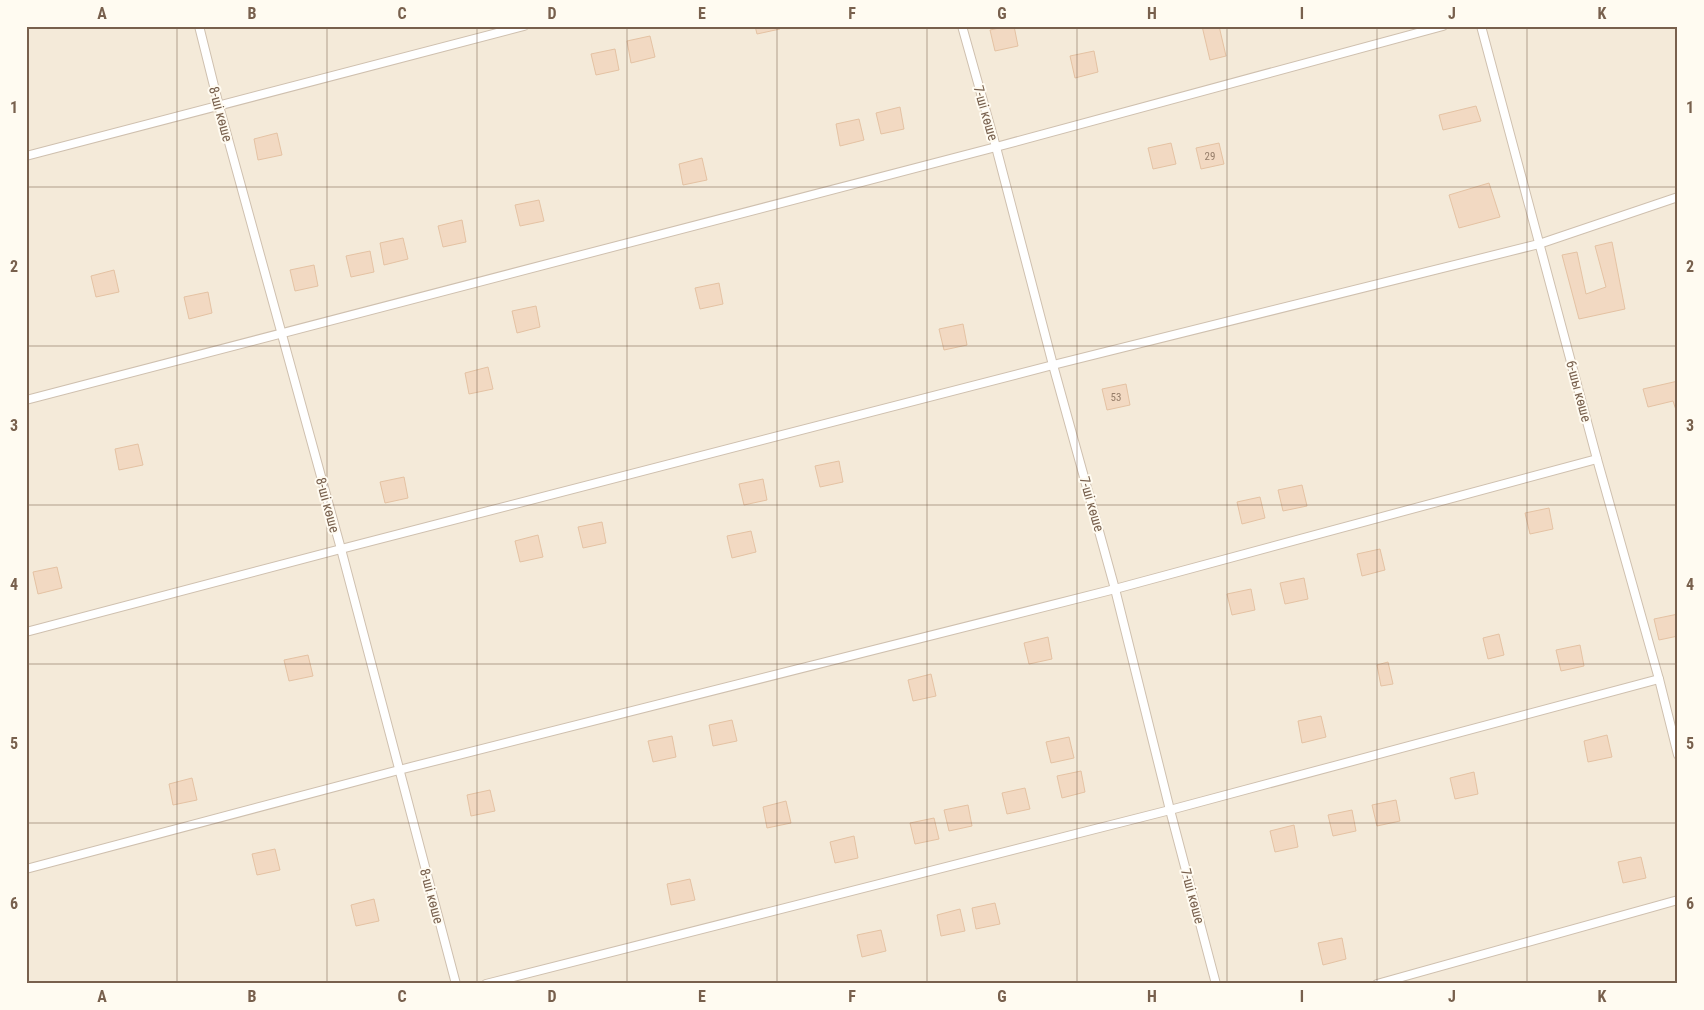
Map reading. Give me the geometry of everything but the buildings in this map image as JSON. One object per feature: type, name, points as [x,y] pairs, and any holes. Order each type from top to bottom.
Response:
[{"type":"lane","name":"8-ші көше","points":[[199,26],[219,106],[341,549],[456,984]]},
{"type":"lane","points":[[26,156],[524,26]]},
{"type":"lane","name":"7-ші көше","points":[[962,26],[1115,589],[1216,984]]},
{"type":"lane","points":[[26,400],[996,147],[1443,26]]},
{"type":"lane","name":"6-шы көше","points":[[1481,26],[1678,755]]},
{"type":"lane","points":[[26,632],[1053,366],[1539,244],[1678,197]]},
{"type":"lane","points":[[26,869],[399,770],[1115,589],[1597,459]]},
{"type":"lane","points":[[486,984],[1170,810],[1658,679]]},
{"type":"lane","points":[[1377,984],[1678,900]]},
{"type":"shaded area","points":[[26,26],[1678,26],[1678,984],[26,984]]}]
